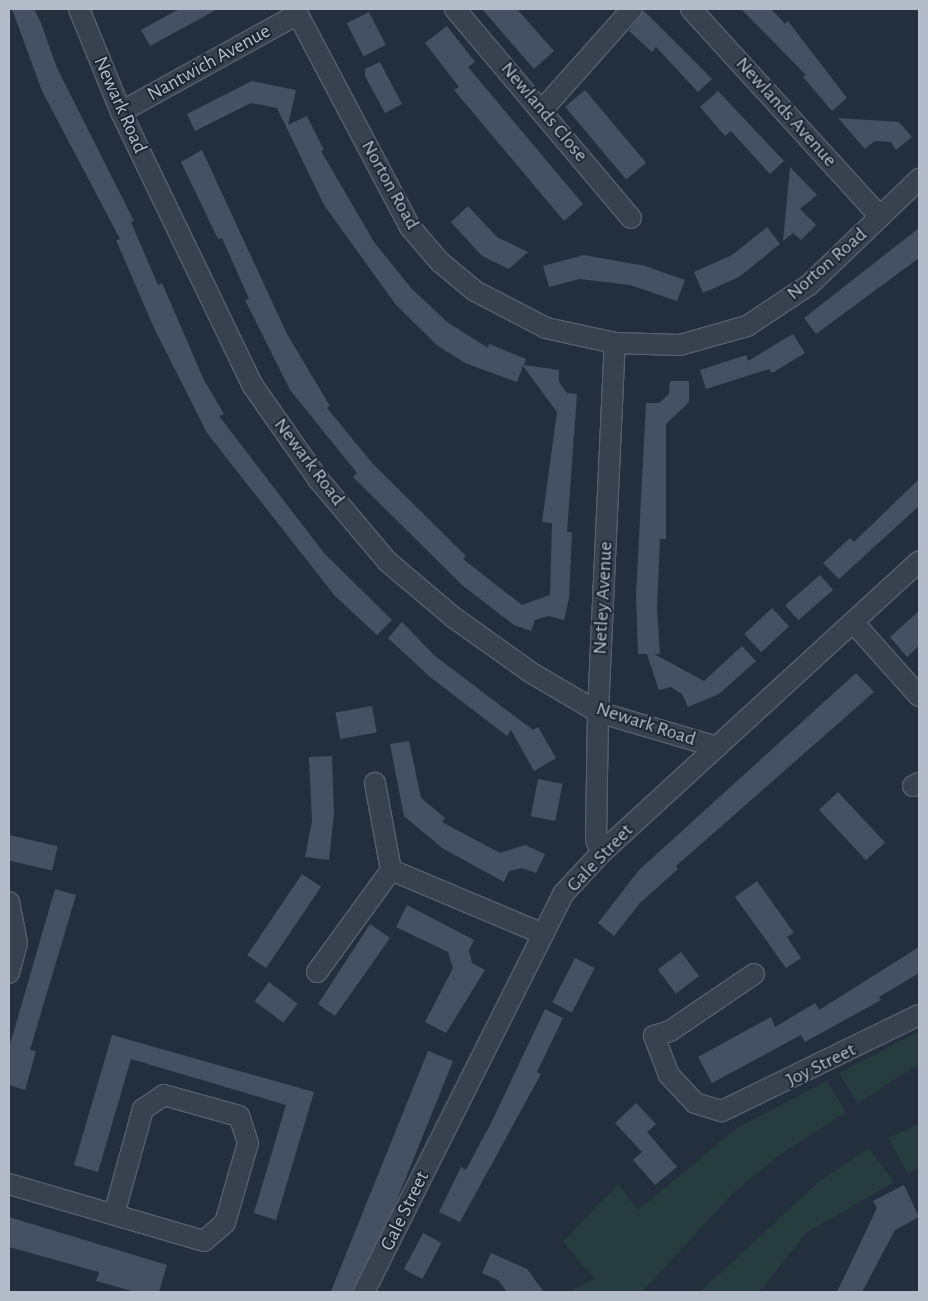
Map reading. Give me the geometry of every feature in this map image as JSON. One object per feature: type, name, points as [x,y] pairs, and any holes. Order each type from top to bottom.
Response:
[{"type":"street","name":"Newark Road","points":[[79,9],[121,112],[253,386],[318,479],[388,562],[453,617],[530,672],[598,712],[717,747]]},
{"type":"street","name":"Newlands Close","points":[[454,9],[543,109],[631,218]]},
{"type":"street","points":[[543,109],[632,9]]},
{"type":"street","name":"Newlands Avenue","points":[[690,9],[880,217]]},
{"type":"street","name":"Nantwich Avenue","points":[[121,112],[297,11]]},
{"type":"street","name":"Norton Road","points":[[297,11],[410,227],[440,262],[475,291],[546,328],[615,343],[680,345],[747,326],[809,285],[919,179]]},
{"type":"street","name":"Netley Avenue","points":[[602,852],[596,840],[598,712],[615,343]]},
{"type":"street","name":"Gale Street","points":[[364,1292],[563,894],[602,852],[919,562]]},
{"type":"street","points":[[853,622],[919,696]]},
{"type":"street","points":[[317,972],[391,870],[375,783]]},
{"type":"street","points":[[391,870],[542,934]]},
{"type":"street","points":[[9,902],[17,943],[9,973]]},
{"type":"street","name":"Joy Street","points":[[754,974],[670,1030],[654,1036],[680,1089],[696,1103],[722,1111],[919,1015]]},
{"type":"street","points":[[9,1184],[204,1241],[225,1223],[246,1152],[248,1143],[239,1116],[164,1095],[143,1109],[114,1214]]},
{"type":"green space","points":[[919,1031],[919,1064],[858,1103],[839,1073]]},
{"type":"green space","points":[[827,1081],[846,1112],[778,1156],[733,1193],[642,1292],[569,1292],[595,1279],[563,1242],[618,1184],[638,1210],[737,1128]]},
{"type":"green space","points":[[919,1124],[919,1167],[908,1174],[888,1138]]},
{"type":"green space","points":[[869,1148],[894,1182],[806,1233],[759,1292],[700,1292],[817,1183]]},
{"type":"building","points":[[12,9],[34,9],[57,68],[134,221],[131,222],[158,285],[162,283],[204,380],[224,414],[219,416],[324,553],[392,620],[377,635],[335,596],[207,433],[154,328],[116,240],[120,239],[42,91]]},
{"type":"building","points":[[179,9],[218,9],[150,46],[141,30]]},
{"type":"building","points":[[482,9],[517,9],[554,51],[534,69]]},
{"type":"building","points":[[741,9],[771,9],[785,24],[788,21],[847,98],[832,111],[803,77],[806,75]]},
{"type":"building","points":[[644,11],[712,79],[698,92],[656,47],[652,52],[629,31]]},
{"type":"building","points":[[369,12],[386,45],[364,56],[347,23]]},
{"type":"building","points":[[447,26],[475,62],[468,67],[583,204],[564,221],[454,90],[459,87],[425,43]]},
{"type":"building","points":[[380,62],[402,104],[385,113],[365,76],[365,69]]},
{"type":"building","points":[[252,81],[296,90],[288,125],[307,116],[324,150],[321,151],[374,242],[411,288],[447,322],[488,348],[489,344],[526,359],[524,365],[559,370],[559,382],[567,393],[577,394],[567,532],[572,532],[569,598],[564,620],[548,616],[535,620],[531,631],[514,625],[462,585],[353,477],[357,473],[290,390],[245,300],[249,299],[222,238],[218,239],[181,162],[202,150],[287,334],[330,406],[327,408],[373,464],[466,556],[463,559],[522,605],[550,595],[552,523],[542,522],[557,412],[523,366],[517,382],[465,363],[438,346],[396,305],[324,205],[277,108],[251,103],[195,131],[187,114]]},
{"type":"building","points":[[585,90],[646,163],[626,179],[565,107]]},
{"type":"building","points":[[718,91],[784,161],[770,174],[731,131],[725,136],[700,107]]},
{"type":"building","points":[[838,118],[899,122],[912,137],[896,150],[891,142],[875,141],[865,149]]},
{"type":"building","points":[[790,167],[817,195],[800,209],[816,225],[801,240],[793,233],[783,241]]},
{"type":"building","points":[[468,206],[497,237],[528,252],[509,269],[482,256],[451,222]]},
{"type":"building","points":[[767,227],[780,244],[739,277],[703,293],[694,272],[732,255]]},
{"type":"building","points":[[919,228],[919,258],[816,334],[804,318]]},
{"type":"building","points":[[584,255],[645,266],[685,280],[677,301],[630,285],[580,279],[549,287],[543,266]]},
{"type":"building","points":[[793,334],[805,353],[772,373],[769,369],[706,389],[700,370],[746,355],[748,361]]},
{"type":"building","points":[[670,381],[689,381],[689,402],[666,424],[666,539],[660,539],[657,608],[660,654],[654,654],[704,681],[742,646],[756,661],[719,694],[688,707],[682,694],[671,687],[659,690],[647,654],[638,654],[636,595],[646,403],[659,403],[669,394]]},
{"type":"building","points":[[919,479],[919,506],[839,579],[823,563],[850,538],[854,542]]},
{"type":"building","points":[[820,575],[833,590],[798,620],[785,605]]},
{"type":"building","points":[[772,608],[789,626],[761,652],[744,634]]},
{"type":"building","points":[[919,611],[919,646],[907,657],[890,637]]},
{"type":"building","points":[[402,622],[435,656],[533,730],[538,727],[556,758],[534,771],[511,730],[507,736],[430,677],[388,638]]},
{"type":"building","points":[[856,673],[874,692],[676,866],[678,869],[640,903],[614,936],[598,923],[639,870]]},
{"type":"building","points":[[372,706],[377,733],[340,739],[336,712]]},
{"type":"building","points":[[409,741],[421,798],[445,818],[442,822],[500,853],[525,845],[545,854],[536,873],[522,868],[509,871],[504,882],[442,848],[404,816],[390,744]]},
{"type":"building","points":[[332,756],[334,813],[329,860],[305,857],[312,821],[309,757]]},
{"type":"building","points":[[538,779],[563,784],[555,821],[531,816]]},
{"type":"building","points":[[838,792],[885,842],[866,860],[819,810]]},
{"type":"building","points":[[9,835],[58,846],[52,871],[9,861]]},
{"type":"building","points":[[302,874],[321,887],[266,968],[247,955]]},
{"type":"building","points":[[757,881],[794,933],[787,937],[801,958],[786,968],[735,897]]},
{"type":"building","points":[[55,889],[76,895],[30,1050],[36,1051],[25,1090],[9,1085],[9,1048]]},
{"type":"building","points":[[407,905],[474,940],[469,950],[472,963],[485,970],[446,1033],[425,1022],[453,968],[448,952],[396,927]]},
{"type":"building","points":[[370,924],[390,938],[335,1016],[318,1004]]},
{"type":"building","points":[[919,947],[919,973],[879,997],[881,1000],[805,1042],[801,1035],[712,1083],[698,1057],[771,1017],[775,1027],[815,1003],[819,1010]]},
{"type":"building","points":[[681,952],[699,976],[676,993],[658,969]]},
{"type":"building","points":[[575,958],[595,968],[572,1013],[552,1003]]},
{"type":"building","points":[[269,982],[298,1004],[283,1023],[255,1001]]},
{"type":"building","points":[[545,1009],[563,1018],[537,1072],[541,1074],[460,1222],[439,1212],[461,1167],[466,1170],[493,1119]]},
{"type":"building","points":[[112,1035],[314,1092],[276,1220],[254,1213],[286,1105],[131,1059],[98,1172],[74,1165]]},
{"type":"building","points":[[428,1051],[453,1061],[360,1292],[331,1292]]},
{"type":"building","points":[[636,1103],[656,1124],[647,1132],[677,1167],[655,1185],[633,1160],[642,1152],[615,1123]]},
{"type":"building","points":[[904,1185],[919,1217],[895,1230],[862,1292],[837,1292],[877,1208],[873,1201]]},
{"type":"building","points":[[9,1217],[167,1265],[159,1292],[136,1292],[96,1281],[99,1272],[9,1247]]},
{"type":"building","points":[[423,1233],[442,1243],[422,1279],[404,1269]]},
{"type":"building","points":[[491,1253],[527,1269],[544,1292],[507,1292],[498,1280],[482,1273]]}]
